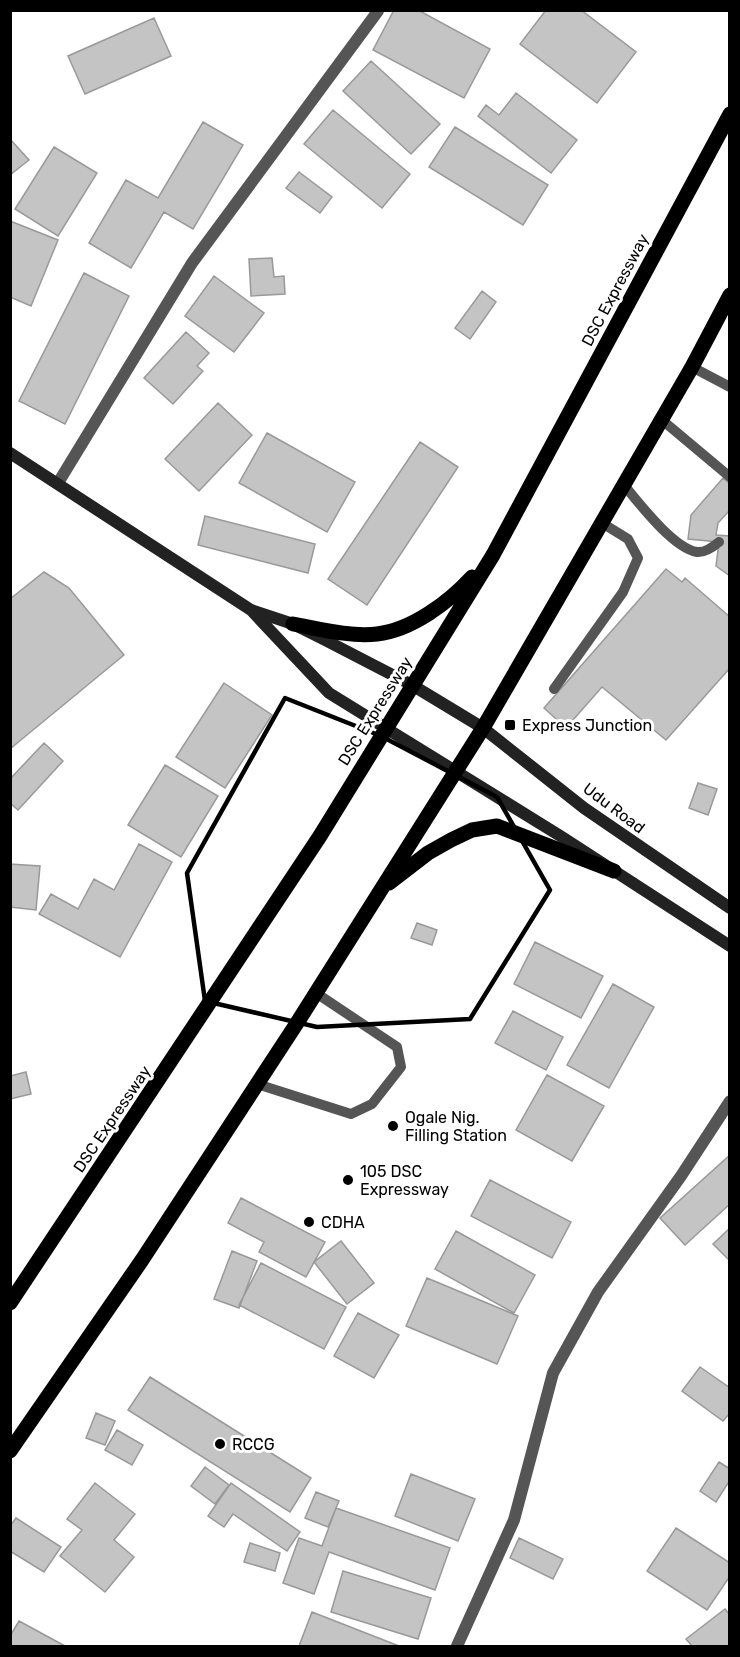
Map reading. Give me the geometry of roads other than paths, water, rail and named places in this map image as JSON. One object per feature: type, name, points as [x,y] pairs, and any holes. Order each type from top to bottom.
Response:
[{"type":"main road","name":"DSC Expressway","points":[[10,1303],[302,864],[493,555],[729,114]]},
{"type":"main road","points":[[10,1451],[142,1260],[316,993],[483,728],[662,420],[729,295]]},
{"type":"main road","points":[[10,453],[251,610],[329,693],[456,771],[729,946]]},
{"type":"main road","points":[[293,624],[369,634],[405,627],[462,588],[493,555]]},
{"type":"main road","name":"Udu Road","points":[[251,610],[293,624],[412,685],[483,728],[584,808],[729,908]]},
{"type":"main road","points":[[380,890],[443,844],[472,830],[497,826],[614,871]]},
{"type":"street","points":[[58,483],[192,263],[378,11]]},
{"type":"street","points":[[457,1647],[514,1520],[553,1373],[598,1292],[681,1176],[729,1101]]},
{"type":"lane","points":[[692,367],[729,387]]},
{"type":"lane","points":[[662,420],[729,477]]},
{"type":"lane","points":[[624,484],[641,506],[675,540],[697,552],[710,549],[719,542]]},
{"type":"lane","points":[[554,689],[624,592],[638,558],[628,539],[602,523]]},
{"type":"lane","points":[[257,1084],[351,1114],[372,1104],[401,1067],[397,1047],[316,993]]},
{"type":"place","name":"Express Junction","points":[[510,725]]},
{"type":"place","name":"Ogale Nig. Filling Station","points":[[393,1126]]},
{"type":"place","name":"105 DSC Expressway","points":[[348,1180]]},
{"type":"place","name":"CDHA","points":[[309,1222]]},
{"type":"place","name":"RCCG","points":[[220,1444]]}]
